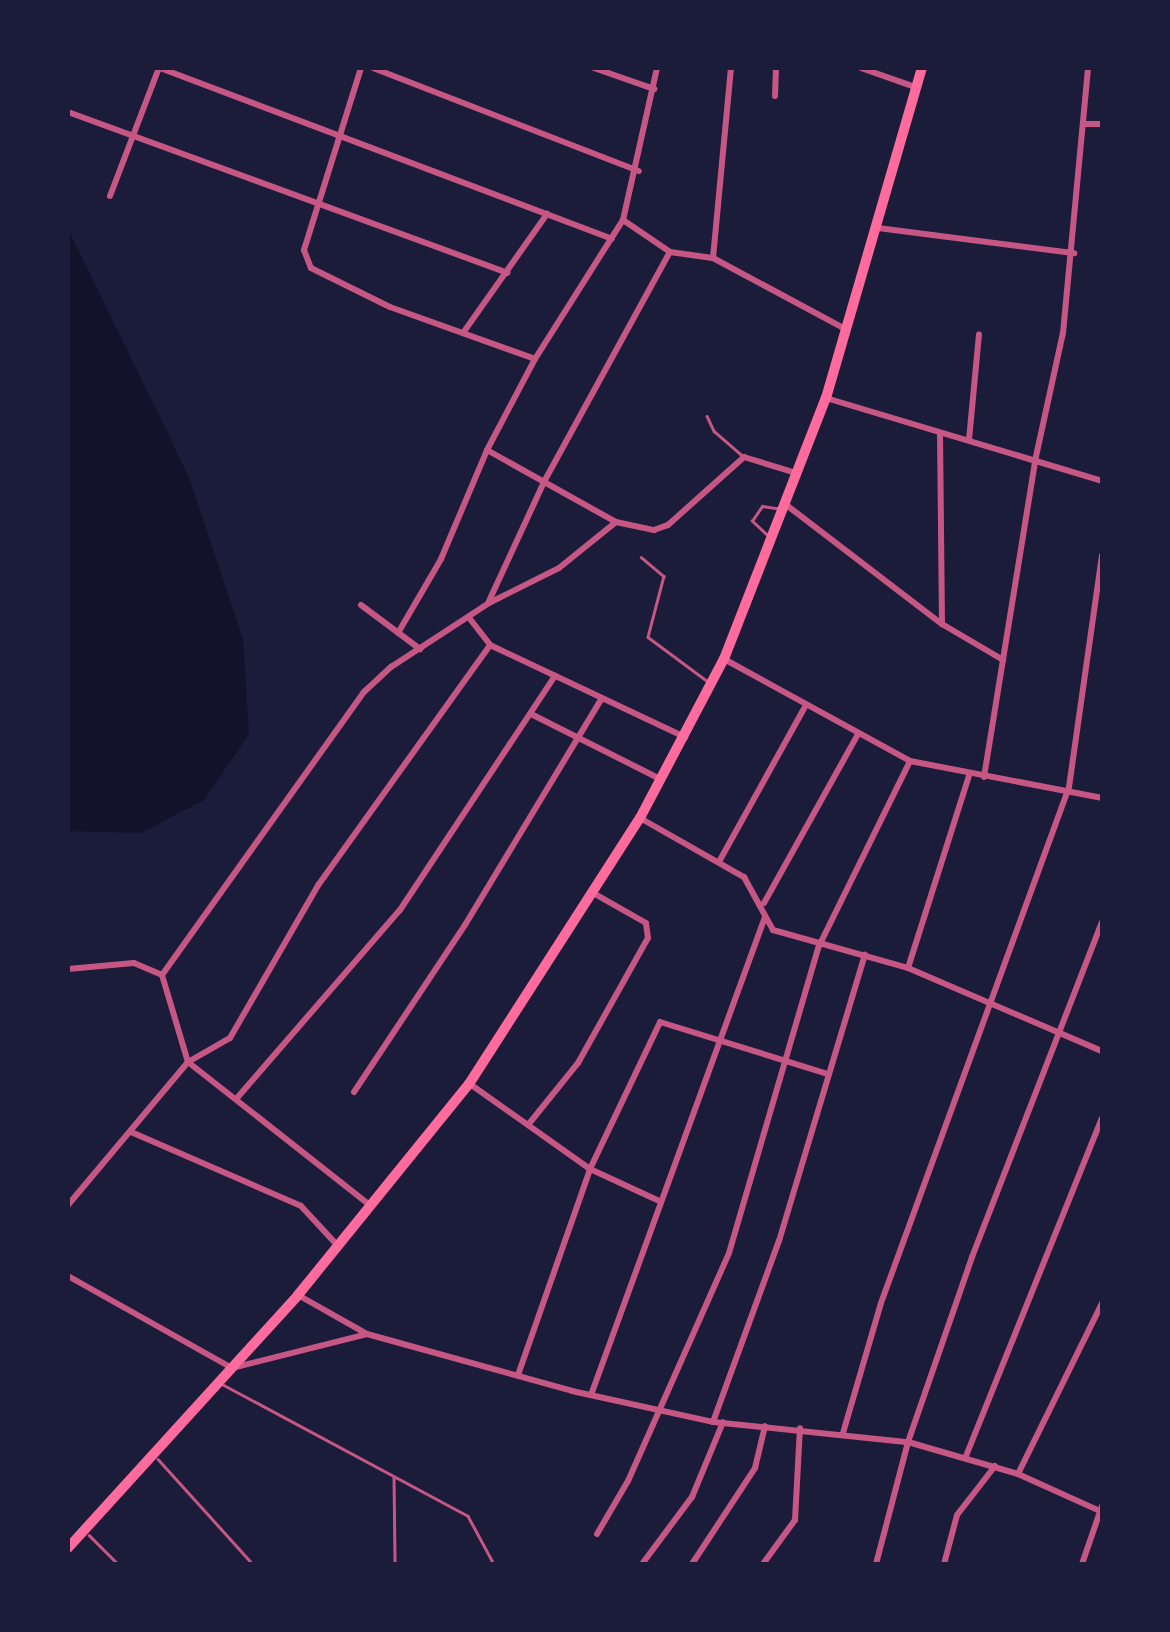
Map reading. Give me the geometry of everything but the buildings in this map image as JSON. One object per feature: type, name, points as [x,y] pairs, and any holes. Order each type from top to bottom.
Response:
[{"type":"highway","points":[[68,1548],[298,1296],[469,1084],[662,780],[724,659],[826,398],[922,68]]},
{"type":"street","points":[[110,196],[160,68],[612,239]]},
{"type":"street","points":[[362,68],[304,250],[319,276],[535,359]]},
{"type":"street","points":[[373,68],[639,171]]},
{"type":"street","points":[[594,68],[654,88]]},
{"type":"street","points":[[398,633],[441,559],[487,450],[535,359],[624,220],[639,171],[657,68]]},
{"type":"street","points":[[714,258],[731,68]]},
{"type":"street","points":[[775,96],[776,68]]},
{"type":"street","points":[[861,68],[916,87]]},
{"type":"street","points":[[984,777],[1035,461],[1052,402],[1074,253],[1088,68]]},
{"type":"street","points":[[68,112],[507,273]]},
{"type":"street","points":[[1084,124],[1102,124]]},
{"type":"street","points":[[463,332],[547,214]]},
{"type":"street","points":[[624,220],[670,252],[714,258],[847,330]]},
{"type":"street","points":[[878,228],[1074,253]]},
{"type":"street","points":[[489,602],[545,480],[670,252]]},
{"type":"street","points":[[969,440],[980,334]]},
{"type":"street","points":[[826,398],[1102,481]]},
{"type":"street","points":[[940,433],[942,624]]},
{"type":"street","points":[[487,450],[616,522],[654,530],[668,526],[744,456],[797,474]]},
{"type":"street","points":[[784,506],[942,624],[1003,660]]},
{"type":"street","points":[[162,975],[364,692],[489,602],[559,568],[616,522]]},
{"type":"street","points":[[843,1433],[881,1303],[1069,788],[1102,555]]},
{"type":"street","points":[[361,605],[420,649]]},
{"type":"street","points":[[470,619],[490,646],[685,737]]},
{"type":"street","points":[[68,1206],[188,1062],[230,1038],[319,884],[490,646]]},
{"type":"street","points":[[724,659],[910,761],[970,776],[1069,788],[1102,798]]},
{"type":"street","points":[[237,1098],[400,910],[555,676]]},
{"type":"street","points":[[354,1092],[465,925],[602,698]]},
{"type":"street","points":[[720,860],[806,706]]},
{"type":"street","points":[[531,714],[662,780]]},
{"type":"street","points":[[591,1394],[657,1200],[723,1046],[764,917],[764,904],[858,734]]},
{"type":"street","points":[[598,1534],[729,1253],[819,946],[910,761]]},
{"type":"street","points":[[908,968],[970,776]]},
{"type":"street","points":[[640,818],[720,860],[754,887],[764,904]]},
{"type":"street","points":[[528,1125],[578,1063],[648,938],[646,923],[592,893]]},
{"type":"street","points":[[764,917],[774,930],[819,946],[908,968],[1102,1051]]},
{"type":"street","points":[[876,1564],[908,1442],[972,1257],[1062,1034],[1082,962],[1102,922]]},
{"type":"street","points":[[713,1422],[779,1241],[865,955]]},
{"type":"street","points":[[68,969],[134,964],[162,975]]},
{"type":"street","points":[[162,975],[188,1062],[372,1206]]},
{"type":"street","points":[[518,1375],[590,1168],[660,1022],[723,1046],[828,1074]]},
{"type":"street","points":[[469,1084],[590,1168],[657,1200]]},
{"type":"street","points":[[966,1456],[1102,1118]]},
{"type":"street","points":[[131,1132],[301,1206],[339,1247]]},
{"type":"street","points":[[68,1276],[232,1368],[367,1334]]},
{"type":"street","points":[[298,1296],[367,1334],[658,1412],[713,1422],[908,1442],[966,1456],[1102,1510],[1082,1564]]},
{"type":"street","points":[[1018,1474],[1102,1303]]},
{"type":"street","points":[[646,1564],[692,1497],[722,1422]]},
{"type":"street","points":[[692,1564],[754,1468],[765,1426]]},
{"type":"street","points":[[763,1564],[795,1520],[800,1428]]},
{"type":"street","points":[[944,1564],[957,1516],[994,1466]]},
{"type":"lane","points":[[707,416],[714,431],[744,456]]},
{"type":"lane","points":[[772,538],[754,527],[755,511],[784,506]]},
{"type":"lane","points":[[641,557],[664,576],[648,637],[712,684]]},
{"type":"lane","points":[[219,1382],[468,1516],[494,1564]]},
{"type":"lane","points":[[154,1454],[253,1564]]},
{"type":"lane","points":[[394,1476],[395,1564]]},
{"type":"lane","points":[[84,1530],[118,1564]]},
{"type":"shaded area","points":[[68,229],[188,475],[243,640],[249,734],[204,800],[141,833],[68,831]]}]
